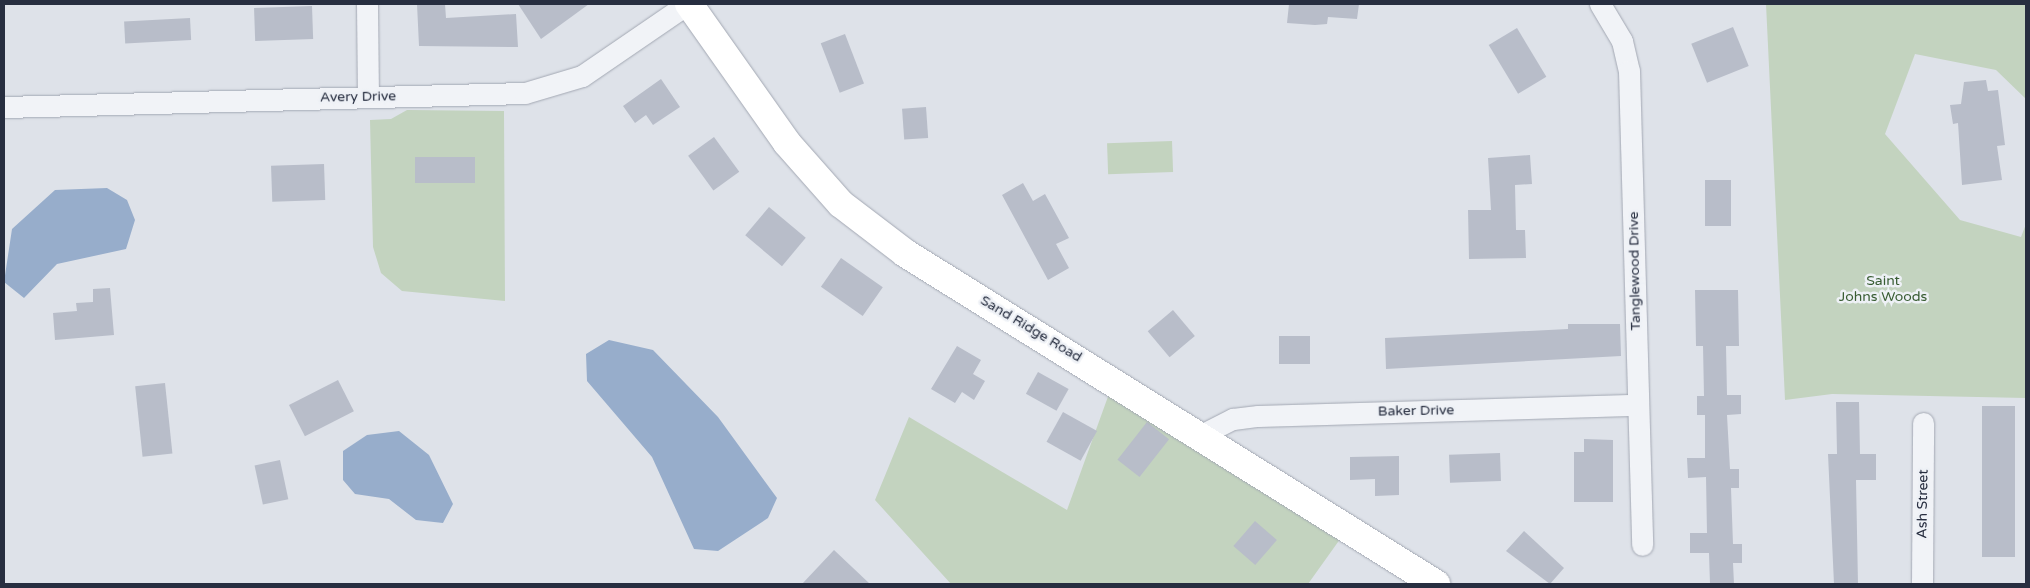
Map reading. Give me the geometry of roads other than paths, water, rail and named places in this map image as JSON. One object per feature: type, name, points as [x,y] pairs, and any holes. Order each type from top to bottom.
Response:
[{"type":"street","points":[[367,4],[368,97]]},
{"type":"street","name":"Avery Drive","points":[[4,107],[504,95],[555,88],[582,76],[688,4]]},
{"type":"street","name":"Sand Ridge Road","points":[[688,4],[787,142],[842,204],[905,253],[1436,584]]},
{"type":"street","name":"Tanglewood Drive","points":[[1600,4],[1622,41],[1629,71],[1642,545]]},
{"type":"street","name":"Baker Drive","points":[[1199,436],[1233,419],[1258,416],[1638,406]]},
{"type":"street","name":"Ash Street","points":[[1922,584],[1924,423]]},
{"type":"water","points":[[107,188],[127,200],[135,220],[126,249],[57,264],[24,298],[4,282],[12,229],[55,190]]},
{"type":"water","points":[[609,340],[653,350],[718,417],[777,498],[768,518],[718,551],[694,549],[652,457],[587,381],[586,354]]},
{"type":"water","points":[[399,431],[429,455],[453,504],[443,523],[416,520],[389,499],[355,494],[343,480],[343,451],[367,435]]},
{"type":"park label","name":"Saint Johns Woods","points":[[1883,290]]}]
